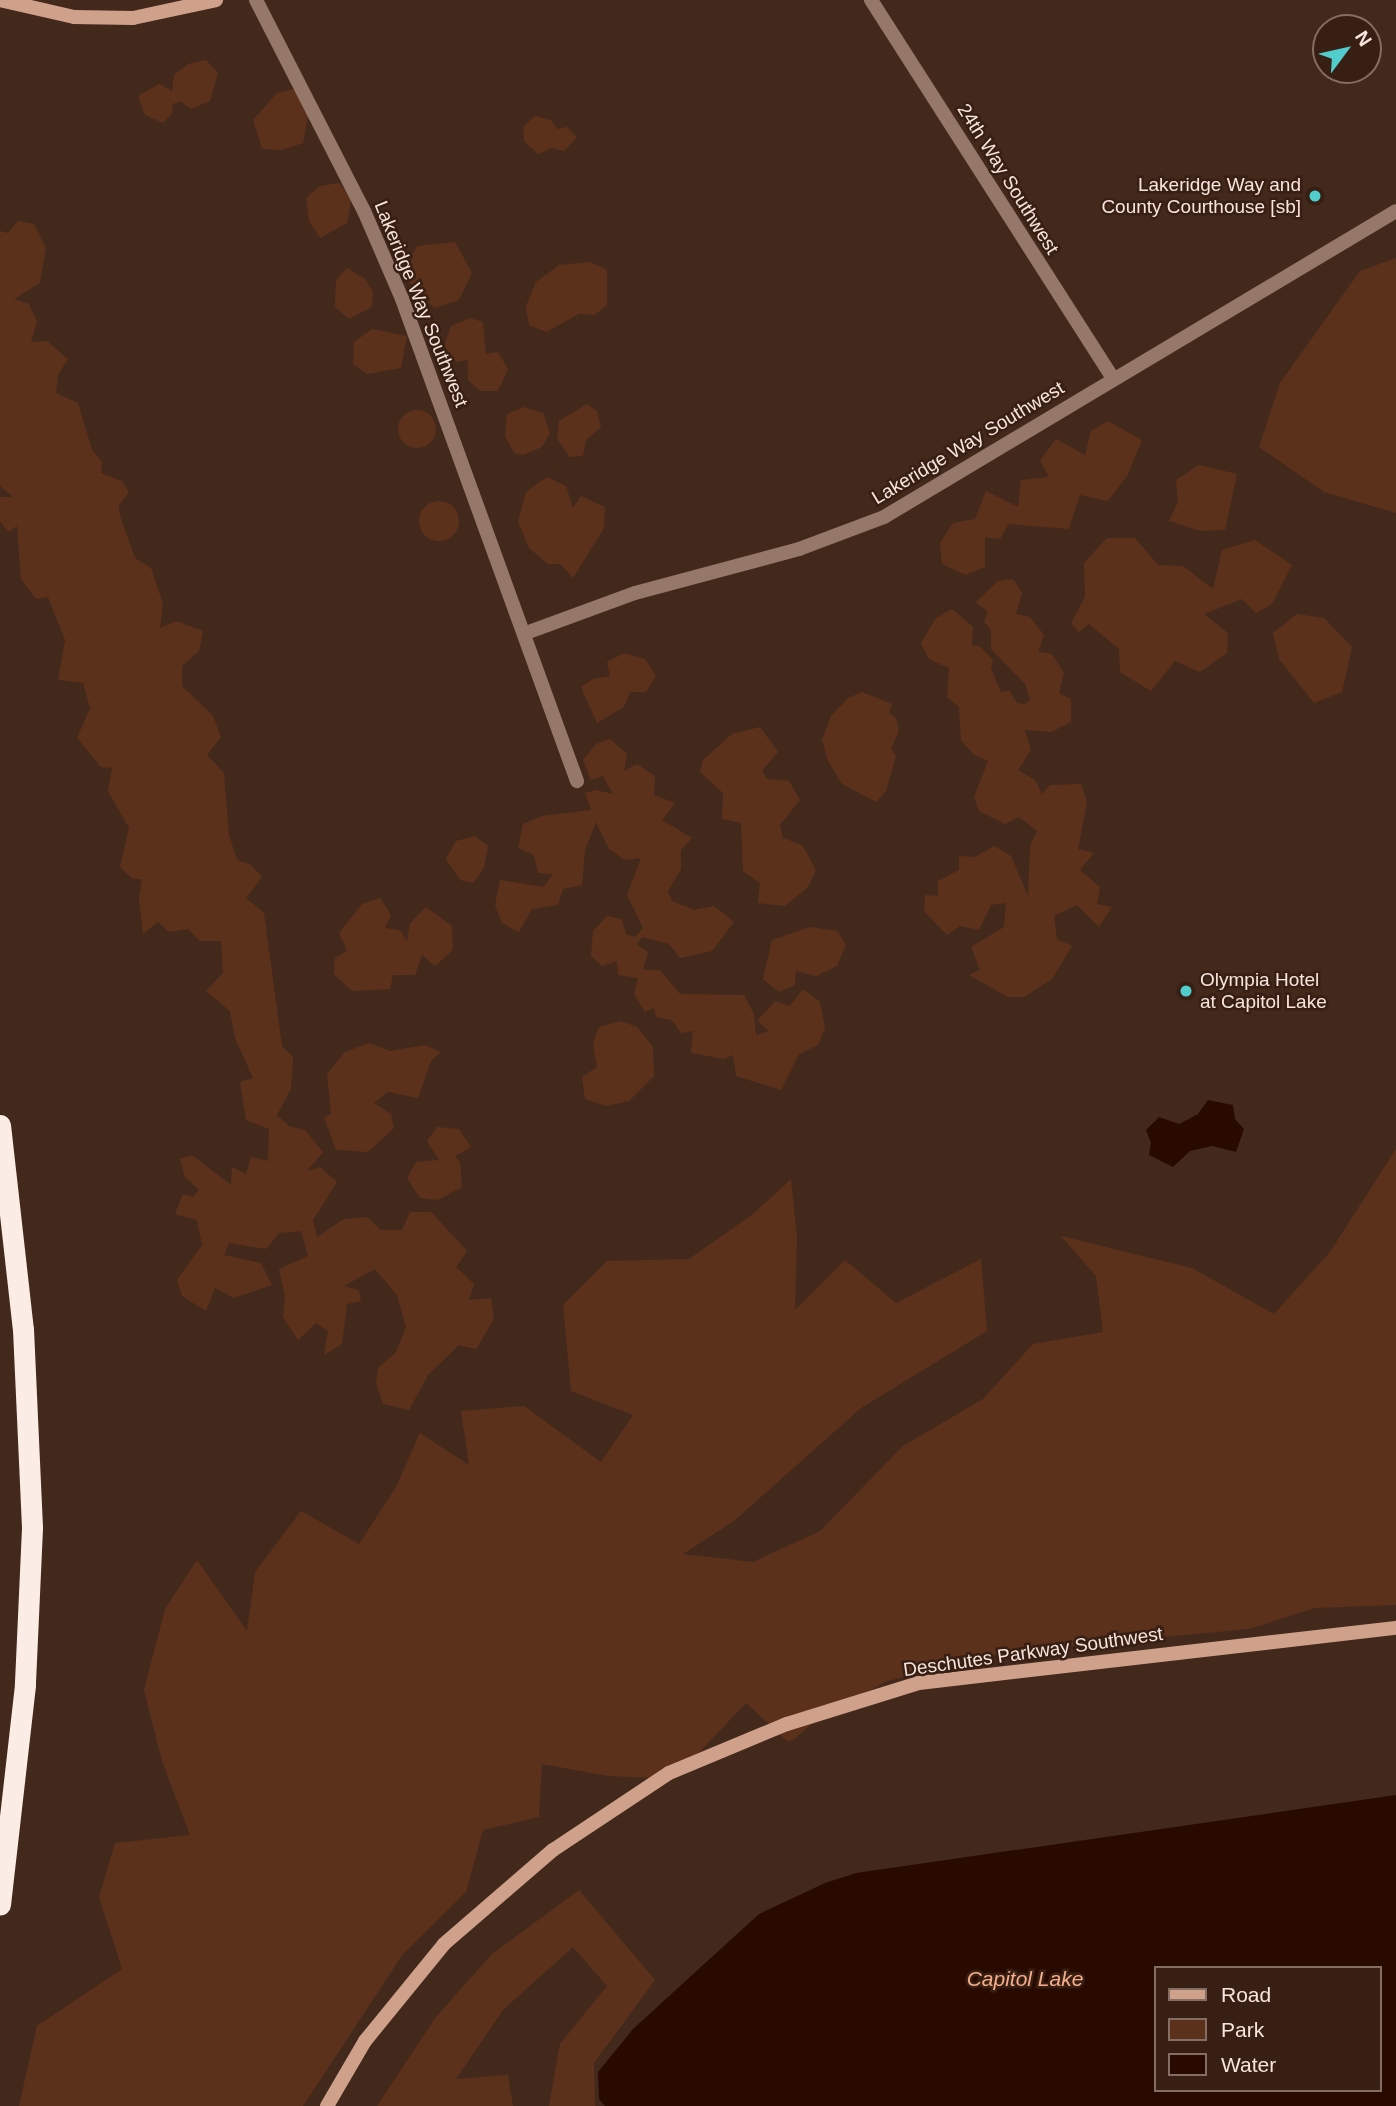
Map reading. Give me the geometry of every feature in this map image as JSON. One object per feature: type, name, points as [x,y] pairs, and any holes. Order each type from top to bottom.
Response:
[{"type":"highway","points":[[0,1125],[23,1329],[32,1528],[21,1736],[0,1905]]},
{"type":"street","points":[[0,0],[74,17],[133,18],[216,0]]},
{"type":"street","name":"Lakeridge Way Southwest","points":[[256,0],[328,138],[402,299],[578,781]]},
{"type":"street","name":"24th Way Southwest","points":[[871,0],[1113,378]]},
{"type":"street","name":"Lakeridge Way Southwest","points":[[526,633],[635,593],[799,549],[884,517],[1396,211]]},
{"type":"street","name":"Deschutes Parkway Southwest","points":[[327,2106],[365,2041],[444,1944],[553,1850],[669,1773],[787,1724],[919,1683],[1396,1628]]},
{"type":"green space","points":[[206,60],[218,73],[210,101],[191,109],[181,102],[172,104],[173,112],[163,123],[145,115],[138,96],[159,84],[172,91],[174,75],[188,64]]},
{"type":"green space","points":[[294,89],[309,112],[303,143],[282,150],[262,149],[253,120],[277,93]]},
{"type":"green space","points":[[535,116],[551,120],[557,129],[567,127],[577,137],[564,151],[552,148],[538,154],[524,141],[523,127]]},
{"type":"green space","points":[[339,183],[352,197],[347,223],[320,238],[309,221],[306,198],[320,186]]},
{"type":"green space","points":[[18,221],[34,224],[46,248],[40,283],[14,299],[29,304],[37,322],[31,342],[47,341],[68,359],[58,375],[56,393],[78,403],[92,450],[102,462],[101,473],[122,481],[129,492],[119,505],[120,516],[135,558],[151,568],[163,604],[160,628],[176,621],[203,631],[199,651],[182,666],[182,686],[213,716],[221,737],[207,755],[224,773],[229,835],[237,860],[251,865],[262,877],[246,898],[264,913],[282,1046],[293,1057],[291,1089],[277,1115],[289,1126],[305,1130],[323,1152],[307,1171],[320,1167],[337,1182],[313,1220],[317,1237],[344,1219],[367,1217],[381,1230],[402,1230],[410,1212],[431,1212],[467,1251],[456,1267],[474,1284],[469,1300],[491,1298],[494,1319],[476,1349],[459,1345],[428,1375],[409,1410],[383,1404],[376,1383],[378,1368],[396,1352],[406,1327],[397,1295],[375,1269],[344,1286],[359,1290],[361,1301],[347,1304],[342,1344],[324,1355],[328,1331],[316,1323],[298,1340],[283,1317],[285,1296],[279,1269],[308,1256],[301,1231],[279,1233],[266,1249],[229,1243],[224,1255],[261,1263],[272,1285],[234,1298],[215,1288],[206,1311],[182,1296],[177,1280],[202,1245],[197,1220],[175,1214],[183,1194],[193,1197],[199,1190],[185,1177],[180,1159],[192,1155],[231,1185],[232,1167],[246,1174],[251,1157],[268,1161],[269,1129],[246,1120],[240,1082],[253,1078],[235,1038],[230,1011],[206,991],[223,973],[221,941],[200,941],[188,929],[169,932],[158,922],[143,934],[139,899],[142,879],[133,879],[120,867],[129,828],[108,791],[112,768],[101,767],[77,738],[90,708],[83,683],[58,680],[65,640],[48,597],[36,599],[21,579],[17,526],[8,532],[0,521],[0,497],[13,497],[0,486],[0,231],[8,233]]},
{"type":"green space","points":[[455,242],[472,273],[459,300],[434,308],[408,281],[412,256],[417,246]]},
{"type":"green space","points":[[1396,258],[1396,513],[1324,492],[1259,447],[1280,383],[1360,271]]},
{"type":"green space","points":[[590,262],[607,270],[607,305],[595,315],[579,314],[546,332],[529,325],[526,306],[536,282],[559,265]]},
{"type":"green space","points":[[347,268],[365,279],[373,292],[372,307],[349,319],[335,307],[336,280]]},
{"type":"green space","points":[[470,318],[483,322],[486,354],[498,352],[508,369],[498,391],[480,391],[468,380],[468,360],[456,362],[444,346],[451,326]]},
{"type":"green space","points":[[372,329],[407,336],[401,368],[367,374],[353,364],[354,342]]},
{"type":"green space","points":[[587,404],[597,411],[601,427],[586,440],[583,456],[570,457],[557,439],[559,421]]},
{"type":"green space","points":[[524,407],[543,413],[550,433],[542,447],[523,455],[514,453],[505,436],[507,414]]},
{"type":"green space","points":[[417,410],[431,415],[436,429],[431,443],[417,448],[403,443],[398,429],[403,415]]},
{"type":"green space","points":[[1108,421],[1142,440],[1127,476],[1108,501],[1080,495],[1069,529],[1008,524],[1000,539],[985,537],[985,567],[966,575],[942,564],[940,543],[953,523],[975,519],[986,491],[1018,507],[1021,480],[1049,477],[1040,461],[1056,439],[1085,455],[1091,431]]},
{"type":"green space","points":[[1199,465],[1237,474],[1225,530],[1201,531],[1169,521],[1178,502],[1176,480]]},
{"type":"green space","points":[[547,477],[566,486],[573,508],[581,496],[605,507],[604,528],[573,578],[560,564],[548,564],[529,548],[518,521],[526,492]]},
{"type":"green space","points":[[439,501],[447,502],[453,507],[458,513],[458,529],[453,535],[447,540],[439,541],[431,540],[425,535],[420,529],[419,521],[420,513],[425,507],[431,502]]},
{"type":"green space","points":[[1107,538],[1135,538],[1158,565],[1183,566],[1213,589],[1222,550],[1255,540],[1292,565],[1272,604],[1256,613],[1242,599],[1204,614],[1228,633],[1227,653],[1200,672],[1175,661],[1151,691],[1120,672],[1119,649],[1089,624],[1079,632],[1071,623],[1085,597],[1084,563]]},
{"type":"green space","points":[[1013,579],[1022,593],[1016,614],[1030,617],[1044,635],[1038,652],[1052,654],[1064,673],[1059,693],[1071,699],[1071,722],[1051,732],[1025,730],[1031,750],[1018,770],[1035,780],[1042,794],[1050,785],[1081,784],[1087,802],[1078,849],[1094,853],[1080,870],[1100,887],[1097,904],[1112,907],[1099,927],[1077,905],[1054,916],[1057,939],[1072,946],[1052,979],[1024,997],[1008,997],[969,975],[980,970],[971,947],[1004,927],[1006,903],[991,905],[979,930],[960,926],[947,935],[924,911],[925,895],[938,896],[938,881],[959,870],[959,856],[975,857],[994,846],[1011,856],[1028,896],[1030,846],[1037,831],[1019,817],[1005,824],[979,811],[974,797],[988,761],[974,755],[961,740],[959,707],[947,697],[949,668],[929,659],[921,643],[936,618],[952,609],[973,627],[972,645],[980,646],[993,660],[991,669],[1001,692],[1009,690],[1017,703],[1025,704],[1030,699],[1025,684],[991,649],[991,630],[984,622],[988,612],[976,602],[998,581]]},
{"type":"green space","points":[[1297,614],[1324,618],[1352,647],[1342,692],[1314,703],[1279,659],[1273,633]]},
{"type":"green space","points":[[624,653],[645,659],[656,676],[646,692],[630,692],[624,707],[597,723],[581,687],[593,679],[610,676],[607,662]]},
{"type":"green space","points":[[862,692],[892,704],[889,713],[896,718],[899,731],[891,748],[896,756],[886,791],[876,802],[842,784],[828,761],[822,740],[831,716],[848,698]]},
{"type":"green space","points":[[760,727],[778,752],[762,771],[767,779],[789,781],[800,800],[780,825],[783,838],[802,845],[816,870],[808,887],[785,906],[758,903],[760,883],[743,871],[741,823],[722,819],[723,793],[700,772],[703,760],[732,734]]},
{"type":"green space","points":[[610,739],[627,754],[624,771],[637,764],[655,776],[654,795],[675,803],[662,820],[692,838],[681,850],[681,869],[668,891],[672,901],[694,910],[714,906],[734,922],[712,951],[680,958],[669,944],[643,937],[636,944],[648,952],[643,970],[660,970],[680,994],[744,995],[754,1014],[756,1035],[769,1031],[757,1021],[775,1001],[790,1006],[803,989],[820,1002],[825,1028],[818,1045],[799,1054],[781,1090],[736,1076],[733,1055],[724,1059],[691,1053],[693,1031],[681,1033],[672,1020],[656,1017],[654,1008],[645,1012],[634,994],[638,978],[618,975],[617,961],[602,966],[591,956],[593,931],[607,916],[622,919],[626,934],[635,937],[643,928],[627,895],[641,858],[625,860],[609,849],[596,822],[585,850],[582,885],[563,889],[558,905],[532,909],[519,932],[502,923],[495,905],[500,880],[544,887],[553,874],[538,873],[534,855],[518,848],[523,824],[542,816],[591,810],[585,793],[596,790],[613,794],[603,776],[591,780],[583,760],[596,744]]},
{"type":"green space","points":[[475,836],[488,846],[484,868],[473,883],[460,880],[446,859],[456,841]]},
{"type":"green space","points":[[380,898],[391,915],[385,928],[400,930],[407,941],[410,923],[426,907],[452,926],[453,950],[435,966],[422,955],[415,975],[393,975],[390,989],[352,991],[334,974],[335,958],[347,951],[339,933],[362,904]]},
{"type":"green space","points":[[810,927],[837,931],[846,945],[837,966],[816,976],[796,971],[795,985],[779,992],[763,979],[772,940]]},
{"type":"green space","points":[[621,1021],[637,1027],[653,1047],[654,1076],[629,1101],[606,1106],[585,1099],[582,1077],[597,1067],[593,1043],[599,1027]]},
{"type":"green space","points":[[369,1043],[390,1051],[425,1045],[441,1052],[431,1061],[418,1098],[388,1092],[374,1103],[391,1114],[394,1128],[368,1152],[336,1150],[324,1118],[331,1114],[327,1074],[345,1052]]},
{"type":"green space","points":[[437,1127],[459,1129],[471,1147],[455,1156],[460,1162],[462,1187],[438,1200],[420,1198],[407,1178],[416,1162],[439,1160],[427,1141]]},
{"type":"green space","points":[[1396,1149],[1396,1605],[1315,1608],[1249,1629],[1013,1651],[887,1681],[820,1717],[793,1740],[787,1741],[746,1703],[674,1779],[608,1776],[542,1764],[539,1817],[483,1830],[466,1892],[403,1954],[303,2106],[19,2106],[37,2026],[122,1969],[99,1897],[115,1843],[190,1835],[162,1761],[144,1690],[165,1609],[197,1560],[247,1631],[255,1572],[301,1511],[359,1544],[396,1487],[420,1433],[469,1465],[461,1411],[524,1406],[601,1462],[633,1415],[571,1391],[563,1305],[607,1261],[689,1259],[753,1214],[791,1179],[797,1238],[795,1310],[845,1260],[896,1303],[981,1259],[987,1331],[861,1408],[734,1521],[683,1554],[753,1562],[820,1531],[903,1446],[983,1399],[1033,1344],[1103,1332],[1096,1276],[1061,1236],[1192,1268],[1274,1314],[1330,1252]]},
{"type":"green space","points":[[579,1890],[655,1980],[594,2063],[595,2106],[549,2106],[560,2044],[607,1986],[573,1947],[503,2010],[456,2079],[508,2075],[513,2106],[377,2106],[436,2017],[492,1954]]},
{"type":"water","points":[[1208,1100],[1233,1105],[1235,1119],[1244,1129],[1236,1152],[1212,1146],[1190,1151],[1173,1167],[1149,1155],[1151,1143],[1146,1130],[1159,1117],[1179,1124],[1198,1114]]},
{"type":"water","name":"Capitol Lake","points":[[1396,1795],[1396,2106],[605,2106],[599,2099],[598,2072],[633,2029],[759,1914],[825,1883],[856,1873]]},
{"type":"place","name":"Lakeridge Way and County Courthouse [sb]","points":[[1315,196]]},
{"type":"place","name":"Olympia Hotel at Capitol Lake","points":[[1186,991]]}]
